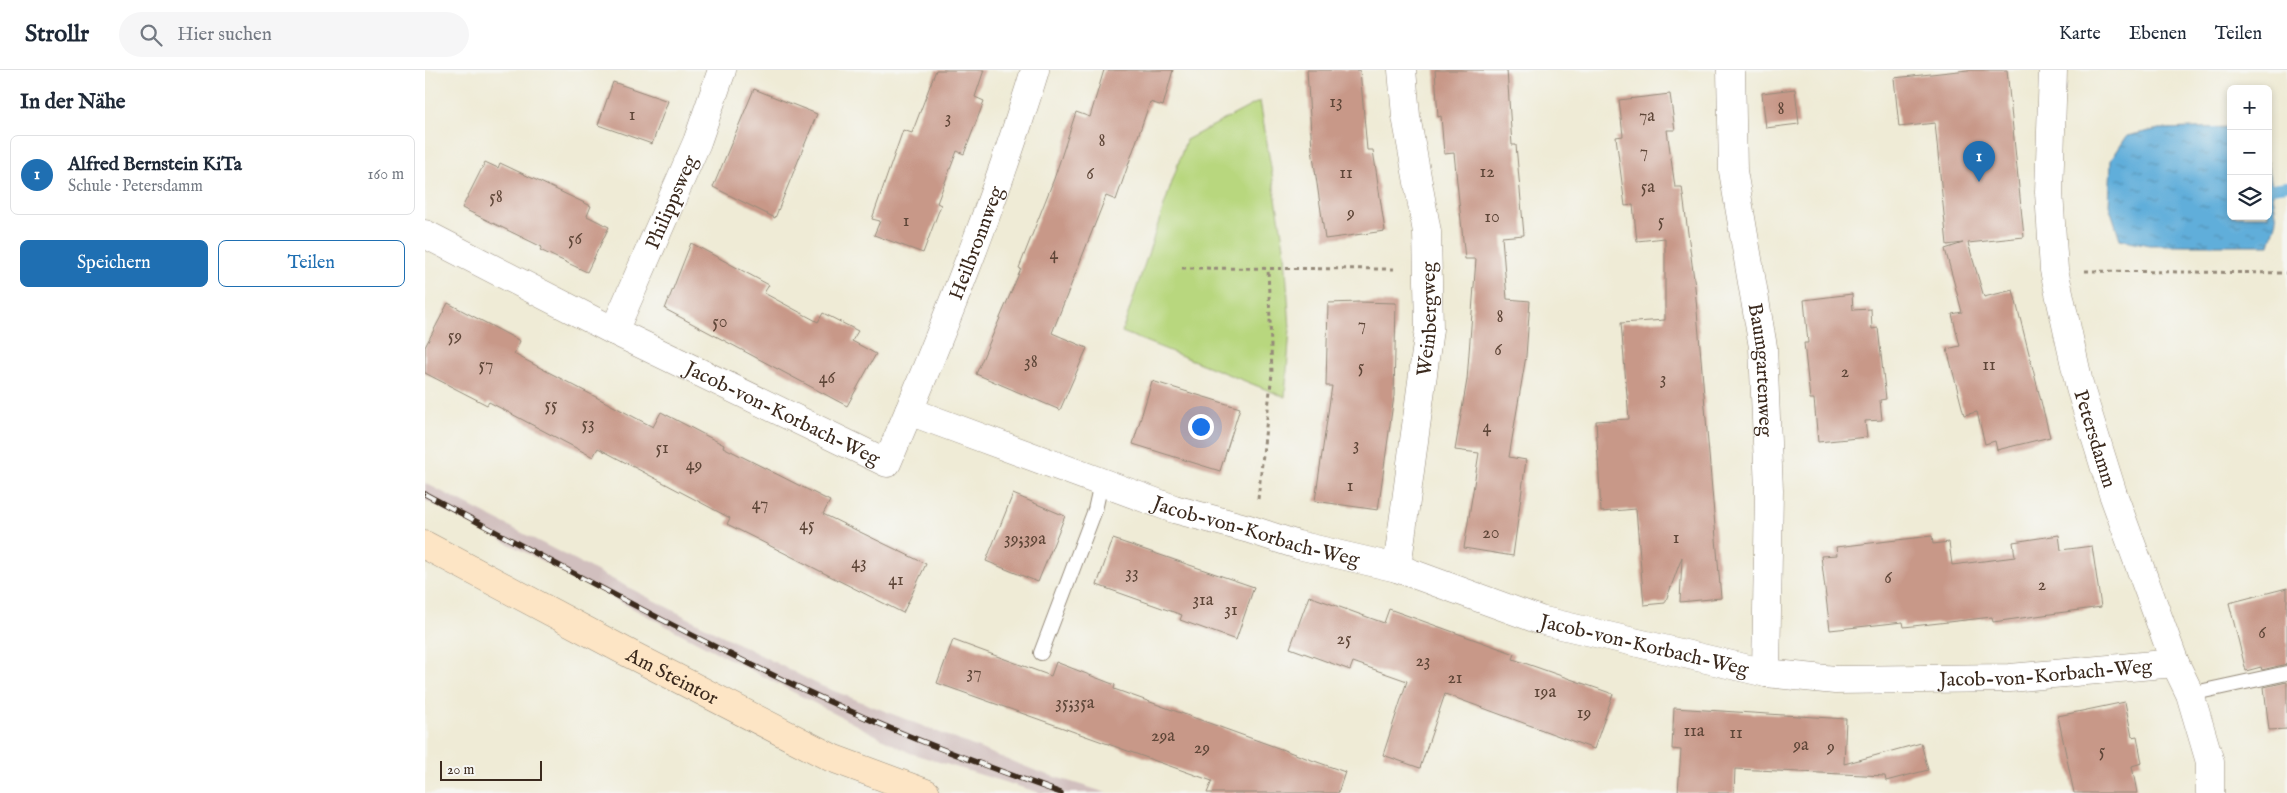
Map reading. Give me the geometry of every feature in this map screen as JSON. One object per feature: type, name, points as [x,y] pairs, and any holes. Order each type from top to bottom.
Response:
[{"type":"street","name":"Philippsweg","points":[[614,331],[697,142],[721,70]]},
{"type":"street","name":"Heilbronnweg","points":[[909,411],[960,286],[1018,128],[1035,70]]},
{"type":"street","name":"Weinbergweg","points":[[1397,568],[1429,329],[1427,232],[1406,116],[1402,70]]},
{"type":"street","name":"Baumgartenweg","points":[[1731,70],[1733,171],[1763,347],[1769,490],[1766,673]]},
{"type":"street","name":"Petersdamm","points":[[2053,70],[2049,192],[2054,270],[2080,388],[2110,486],[2175,663],[2190,694],[2210,762],[2210,793]]},
{"type":"street","name":"Jacob-von-Korbach-Weg","points":[[425,234],[614,331],[887,462],[909,411],[1174,509],[1249,529],[1298,545],[1397,568],[1541,620],[1766,673],[1835,680],[2010,678],[2175,663]]},
{"type":"street","name":"Am Steintor","points":[[425,545],[832,758],[926,793]]},
{"type":"lane","points":[[1041,653],[1095,510],[1101,483]]},
{"type":"lane","points":[[2190,694],[2287,673]]},
{"type":"path","points":[[1182,268],[1428,269]]},
{"type":"path","points":[[1249,529],[1260,493],[1272,373],[1268,268]]},
{"type":"path","points":[[2054,270],[2287,273]]},
{"type":"shaded area","points":[[425,483],[819,685],[1039,772],[1107,793],[1040,793],[910,753],[425,500]]},
{"type":"green space","points":[[1260,101],[1285,253],[1290,329],[1285,397],[1122,332],[1186,140]]},
{"type":"water","points":[[2227,127],[2227,220],[2272,220],[2272,188],[2277,220],[2270,245],[2149,245],[2120,239],[2109,205],[2111,160],[2127,136],[2159,129]]},
{"type":"building","points":[[936,70],[984,70],[975,97],[984,101],[964,154],[957,151],[937,203],[941,205],[923,253],[874,235],[880,221],[872,219],[903,130],[912,133]]},
{"type":"building","points":[[1104,70],[1173,70],[1163,106],[1150,102],[1116,200],[1106,196],[1052,333],[1087,348],[1060,410],[976,374],[1021,269],[1019,268],[1054,179],[1076,112],[1090,117]]},
{"type":"building","points":[[1307,70],[1360,70],[1367,150],[1373,150],[1385,231],[1325,239],[1312,149]]},
{"type":"building","points":[[1435,70],[1507,70],[1512,145],[1516,145],[1524,235],[1502,237],[1507,299],[1530,301],[1526,356],[1509,457],[1526,460],[1513,556],[1464,548],[1479,453],[1455,450],[1467,380],[1476,259],[1465,259],[1454,153],[1444,154],[1441,116],[1438,117]]},
{"type":"building","points":[[1968,70],[2007,70],[2024,237],[1968,243],[1984,297],[2013,290],[2050,437],[1997,450],[1995,441],[1985,444],[1977,412],[1964,415],[1947,349],[1960,346],[1952,314],[1962,312],[1945,249],[1963,243],[1947,245],[1935,123],[1899,127],[1894,78]]},
{"type":"building","points":[[613,82],[668,101],[652,144],[598,125]]},
{"type":"building","points":[[754,89],[817,114],[775,218],[713,187]]},
{"type":"building","points":[[1795,89],[1799,124],[1766,128],[1762,93]]},
{"type":"building","points":[[1670,94],[1675,130],[1667,130],[1675,187],[1682,187],[1695,287],[1721,598],[1680,602],[1682,557],[1665,603],[1644,605],[1636,509],[1601,512],[1596,421],[1629,419],[1621,323],[1665,320],[1665,238],[1637,241],[1633,205],[1625,206],[1616,137],[1623,136],[1619,100]]},
{"type":"building","points":[[485,162],[498,168],[500,163],[591,206],[587,216],[609,227],[587,272],[540,250],[542,247],[462,208]]},
{"type":"building","points":[[691,243],[769,285],[764,293],[818,322],[823,313],[858,331],[852,341],[876,354],[847,406],[665,309]]},
{"type":"building","points":[[1852,294],[1853,310],[1871,309],[1872,329],[1878,328],[1886,399],[1880,400],[1882,420],[1865,421],[1867,437],[1818,442],[1814,399],[1810,399],[1804,343],[1808,343],[1804,300]]},
{"type":"building","points":[[448,303],[520,341],[514,354],[653,427],[661,412],[724,445],[723,447],[830,501],[823,514],[926,564],[903,613],[727,524],[730,518],[598,448],[593,457],[489,402],[487,405],[425,373],[425,347]]},
{"type":"building","points":[[1328,303],[1396,303],[1394,396],[1378,510],[1315,501],[1332,386],[1326,386]]},
{"type":"building","points":[[1152,381],[1240,408],[1220,471],[1133,444]]},
{"type":"building","points":[[1013,494],[1065,516],[1038,582],[986,561]]},
{"type":"building","points":[[2059,535],[2061,550],[2092,546],[2101,607],[1993,622],[1992,617],[1904,627],[1903,622],[1830,630],[1821,556],[1837,555],[1836,547],[1932,536],[1933,544],[1949,542],[1952,565],[2015,557],[2013,542]]},
{"type":"building","points":[[1113,539],[1254,587],[1236,640],[1180,620],[1182,615],[1097,585]]},
{"type":"building","points":[[2287,588],[2287,664],[2262,670],[2261,667],[2246,671],[2229,603]]},
{"type":"building","points":[[1309,596],[1384,623],[1389,609],[1515,654],[1513,659],[1613,694],[1594,749],[1445,694],[1420,768],[1383,755],[1407,681],[1353,662],[1350,670],[1290,648]]},
{"type":"building","points":[[953,640],[1051,676],[1056,662],[1115,685],[1114,689],[1345,772],[1338,793],[1207,793],[1212,781],[937,683]]},
{"type":"building","points":[[2287,682],[2287,729],[2269,730],[2264,687]]},
{"type":"building","points":[[2125,702],[2132,737],[2137,736],[2142,763],[2132,766],[2137,793],[2074,793],[2058,716]]},
{"type":"building","points":[[1674,708],[1846,719],[1844,764],[1921,743],[1928,770],[1886,781],[1885,776],[1735,769],[1734,793],[1678,793],[1681,750],[1672,749]]},
{"type":"waterway","points":[[2272,188],[2287,186]]},
{"type":"railway","points":[[425,494],[631,603],[786,682],[894,730],[1061,793]]},
{"type":"place","name":"Alfred Bernstein KiTa","points":[[1979,182]]}]
